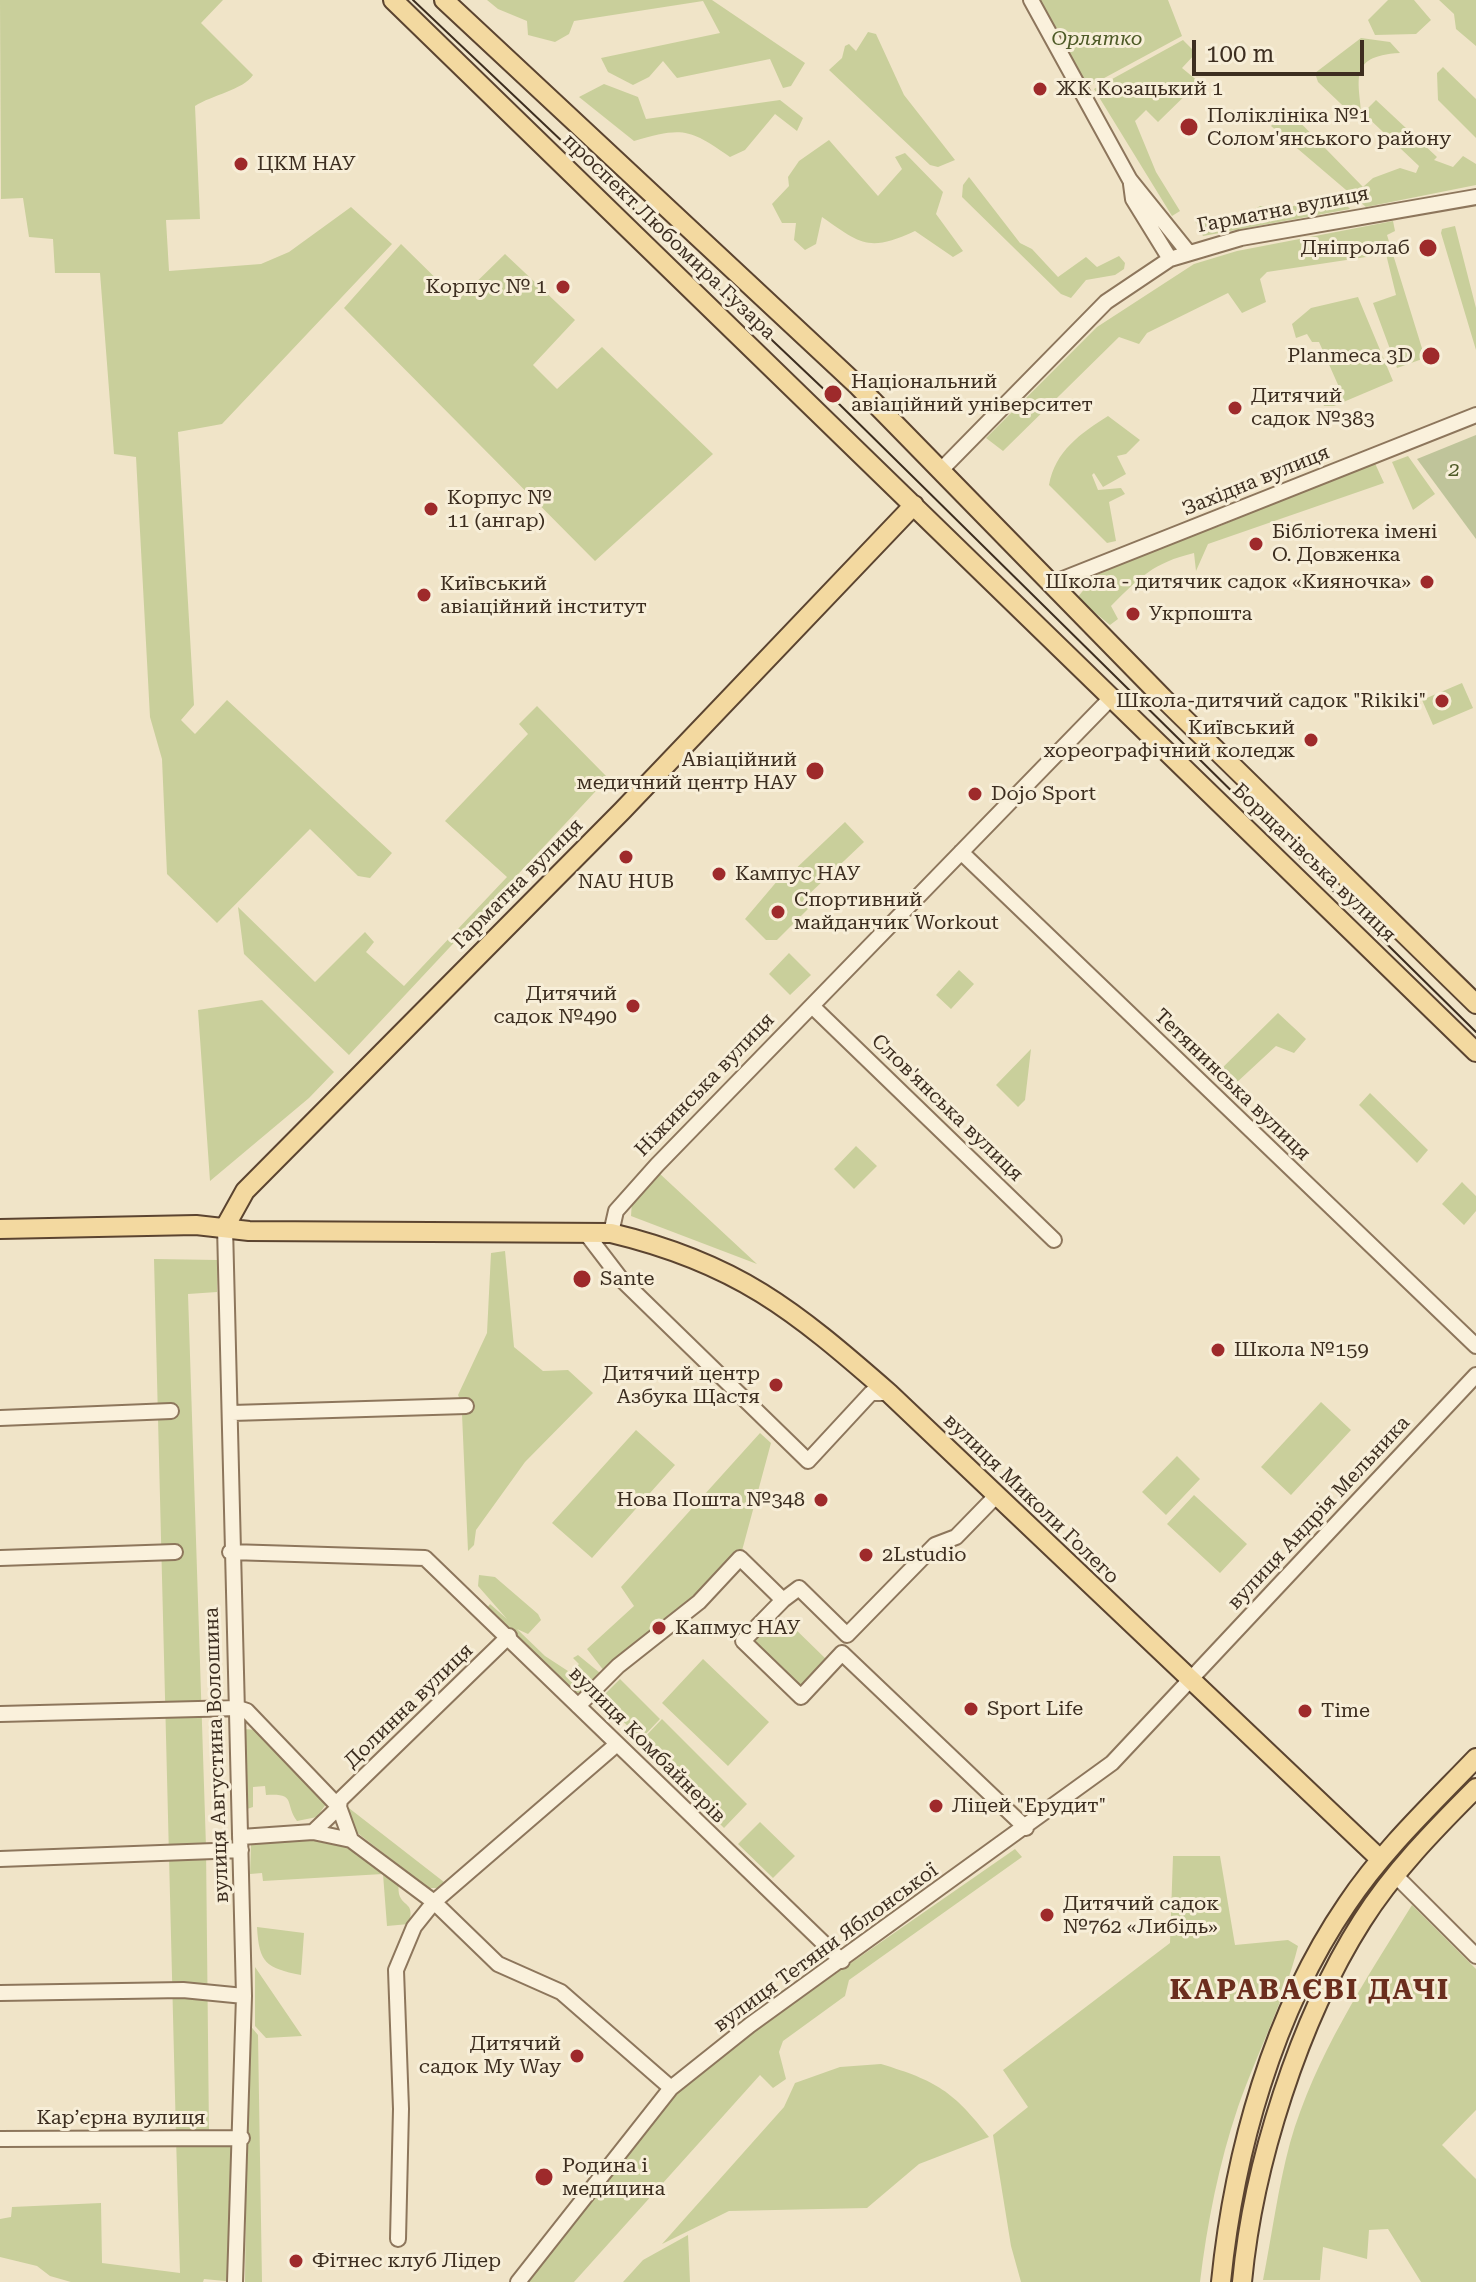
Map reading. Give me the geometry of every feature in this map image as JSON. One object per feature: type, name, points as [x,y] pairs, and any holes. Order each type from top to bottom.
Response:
[{"type":"main road","name":"проспект Любомира Гузара","points":[[393,0],[914,505]]},
{"type":"main road","name":"проспект Любомира Гузара","points":[[444,0],[564,115],[767,299],[941,470]]},
{"type":"main road","name":"Борщагівська вулиця","points":[[941,470],[1050,584],[1476,1004]]},
{"type":"main road","name":"Борщагівська вулиця","points":[[914,505],[1476,1052]]},
{"type":"main road","name":"Гарматна вулиця","points":[[225,1227],[245,1191],[622,811],[914,505]]},
{"type":"main road","points":[[0,1229],[196,1225],[249,1231],[611,1233]]},
{"type":"main road","name":"вулиця Миколи Голего","points":[[611,1233],[681,1253],[754,1286],[814,1327],[889,1393],[995,1497],[1380,1859]]},
{"type":"main road","points":[[1221,2282],[1226,2227],[1241,2160],[1284,2027],[1317,1953],[1346,1905],[1380,1859],[1476,1758]]},
{"type":"main road","points":[[1242,2282],[1264,2160],[1291,2073],[1341,1959],[1395,1875],[1476,1788]]},
{"type":"street","points":[[1031,0],[1130,180],[1188,252]]},
{"type":"street","points":[[1130,180],[1133,199],[1170,259]]},
{"type":"street","name":"Гарматна вулиця","points":[[941,470],[1106,302],[1170,259],[1241,238],[1476,197]]},
{"type":"street","name":"Західна вулиця","points":[[1050,584],[1476,415]]},
{"type":"street","name":"Ніжинська вулиця","points":[[611,1233],[616,1211],[657,1165],[1112,697]]},
{"type":"street","name":"Тетянинська вулиця","points":[[961,852],[1476,1346]]},
{"type":"street","name":"Слов'янська вулиця","points":[[812,1006],[1054,1240]]},
{"type":"street","name":"вулиця Августина Волошина","points":[[225,1227],[232,1413],[230,1552],[238,1708],[244,1996],[242,2138],[235,2282]]},
{"type":"street","points":[[585,1232],[621,1279],[808,1461],[871,1393],[889,1393]]},
{"type":"street","name":"вулиця Андрія Мельника","points":[[1191,1679],[1476,1375]]},
{"type":"street","points":[[232,1413],[466,1406]]},
{"type":"street","points":[[0,1418],[171,1411]]},
{"type":"street","points":[[995,1497],[956,1537],[935,1545],[847,1635],[836,1636],[833,1641],[1026,1828]]},
{"type":"street","points":[[0,1558],[175,1552]]},
{"type":"street","name":"вулиця Комбайнерів","points":[[230,1552],[425,1558],[842,1961]]},
{"type":"street","points":[[578,1706],[618,1666],[699,1602],[740,1558],[783,1600]]},
{"type":"street","points":[[842,1653],[801,1697],[743,1641],[799,1588],[847,1635]]},
{"type":"street","name":"Долинна вулиця","points":[[313,1832],[339,1807],[340,1800],[509,1636]]},
{"type":"street","name":"вулиця Тетяни Яблонської","points":[[518,2282],[671,2088],[750,2025],[1112,1763],[1191,1679]]},
{"type":"street","points":[[0,1714],[238,1708],[247,1711],[339,1807],[351,1840]]},
{"type":"street","points":[[398,2239],[401,2109],[396,1970],[414,1927],[434,1902],[617,1744]]},
{"type":"street","points":[[0,1859],[241,1844],[313,1832],[351,1840],[434,1902],[498,1964],[561,1992],[671,2088]]},
{"type":"street","points":[[1395,1875],[1476,1956]]},
{"type":"street","points":[[0,1993],[183,1990],[244,1996]]},
{"type":"street","name":"Карʼєрна вулиця","points":[[0,2139],[242,2138]]},
{"type":"green space","points":[[0,0],[223,0],[201,23],[253,75],[242,85],[195,106],[200,219],[166,220],[169,271],[261,264],[289,252],[351,207],[392,244],[222,424],[178,432],[194,705],[181,720],[195,734],[227,700],[392,853],[370,878],[358,876],[310,829],[217,923],[167,874],[162,759],[150,717],[136,457],[114,454],[100,273],[55,273],[53,239],[29,237],[23,198],[1,199]]},
{"type":"green space","points":[[487,0],[712,0],[805,63],[791,86],[783,88],[770,59],[677,78],[663,61],[649,77],[633,85],[608,72],[601,58],[720,33],[703,1],[574,21],[569,34],[555,42],[528,35],[527,21],[498,9]]},
{"type":"green space","name":"Орлятко","points":[[1033,0],[1168,0],[1182,36],[1082,90]]},
{"type":"green space","points":[[1388,0],[1414,0],[1431,20],[1416,34],[1375,35],[1368,20]]},
{"type":"green space","points":[[1439,0],[1476,0],[1476,46],[1456,29],[1454,14]]},
{"type":"green space","points":[[868,32],[876,34],[904,95],[955,160],[938,167],[930,165],[829,70],[842,58],[845,46],[849,44],[856,51]]},
{"type":"green space","points":[[1361,38],[1390,42],[1400,53],[1382,55],[1363,66],[1359,84],[1362,124],[1318,82],[1315,73]]},
{"type":"green space","points":[[1183,40],[1196,53],[1182,68],[1199,82],[1158,122],[1146,110],[1135,121],[1156,172],[1180,211],[1172,216],[1094,89]]},
{"type":"green space","points":[[1443,67],[1476,99],[1476,138],[1438,100],[1437,73]]},
{"type":"green space","points":[[604,84],[638,97],[646,119],[780,100],[803,118],[797,131],[775,114],[745,150],[730,157],[704,140],[685,133],[675,132],[634,141],[579,97]]},
{"type":"green space","points":[[1376,100],[1437,157],[1434,160],[1453,167],[1463,156],[1476,164],[1476,185],[1366,207],[1271,126],[1287,109],[1363,187],[1373,178],[1400,168],[1416,173],[1419,166],[1363,113]]},
{"type":"green space","points":[[829,140],[878,196],[902,169],[895,157],[905,153],[943,192],[936,214],[963,251],[953,257],[915,231],[887,242],[866,242],[847,234],[822,217],[816,244],[805,250],[794,240],[796,223],[782,223],[772,204],[789,186],[788,177],[799,161]]},
{"type":"green space","points":[[969,177],[1020,243],[1032,249],[1058,277],[1086,257],[1097,267],[1119,256],[1125,263],[1124,269],[1115,275],[1086,280],[1071,298],[1061,294],[962,197],[963,185]]},
{"type":"green space","points":[[1339,197],[1350,209],[1203,236],[1195,221],[1243,216],[1260,206],[1278,209]]},
{"type":"green space","points":[[1393,221],[1395,231],[1387,235],[1425,358],[1397,368],[1373,303],[1396,295],[1386,254],[1267,272],[1260,279],[1266,302],[1242,313],[1228,293],[1147,333],[1139,344],[1119,337],[1003,451],[986,438],[1097,327],[1194,264],[1237,251]]},
{"type":"green space","points":[[1455,226],[1476,308],[1476,350],[1441,233],[1442,229]]},
{"type":"green space","points":[[401,244],[458,300],[505,254],[575,320],[533,365],[557,389],[602,347],[713,454],[595,561],[344,308]]},
{"type":"green space","points":[[1358,297],[1393,381],[1334,406],[1324,406],[1320,397],[1339,387],[1319,342],[1312,342],[1307,334],[1296,338],[1292,324],[1311,308]]},
{"type":"green space","points":[[1108,416],[1140,440],[1126,454],[1117,456],[1126,474],[1103,487],[1094,473],[1092,475],[1098,490],[1121,488],[1125,494],[1109,502],[1116,541],[1107,543],[1049,485],[1063,453],[1079,436]]},
{"type":"green space","name":"2","points":[[1476,435],[1476,539],[1417,459]]},
{"type":"green space","points":[[1408,456],[1435,494],[1413,510],[1392,462]]},
{"type":"green space","points":[[1373,459],[1384,483],[1208,544],[1196,571],[1194,553],[1168,561],[1139,579],[1111,606],[1118,619],[1110,625],[1077,598],[1095,576],[1200,527],[1218,527]]},
{"type":"green space","points":[[1462,683],[1473,708],[1433,725],[1422,700]]},
{"type":"green space","points":[[537,706],[608,778],[349,1055],[244,954],[238,907],[315,982],[365,932],[374,942],[366,952],[404,986],[507,877],[445,821],[528,734],[519,724]]},
{"type":"green space","points":[[845,822],[864,842],[806,897],[812,905],[777,940],[766,940],[745,919],[784,873],[788,876]]},
{"type":"green space","points":[[789,953],[811,975],[790,995],[769,974]]},
{"type":"green space","points":[[959,970],[974,984],[951,1009],[936,995]]},
{"type":"green space","points":[[262,1000],[334,1072],[309,1098],[210,1181],[198,1010]]},
{"type":"green space","points":[[1278,1013],[1306,1039],[1294,1053],[1276,1046],[1235,1084],[1221,1085],[1213,1077]]},
{"type":"green space","points":[[1031,1049],[1025,1100],[1018,1107],[996,1085]]},
{"type":"green space","points":[[1370,1093],[1428,1150],[1417,1163],[1359,1105]]},
{"type":"green space","points":[[856,1146],[877,1166],[854,1189],[834,1169]]},
{"type":"green space","points":[[659,1173],[757,1264],[631,1216],[632,1201]]},
{"type":"green space","points":[[1462,1182],[1476,1196],[1476,1211],[1464,1225],[1442,1204]]},
{"type":"green space","points":[[505,1251],[514,1347],[543,1371],[568,1370],[593,1393],[525,1462],[476,1530],[474,1545],[468,1551],[462,1414],[465,1410],[458,1395],[487,1333],[491,1253]]},
{"type":"green space","points":[[154,1259],[218,1260],[217,1292],[188,1294],[206,1847],[209,2133],[176,2135]]},
{"type":"green space","points":[[1321,1402],[1351,1430],[1291,1495],[1261,1467]]},
{"type":"green space","points":[[636,1430],[675,1465],[592,1558],[552,1523]]},
{"type":"green space","points":[[760,1433],[771,1443],[740,1558],[608,1676],[587,1649],[634,1606],[621,1587]]},
{"type":"green space","points":[[1177,1456],[1200,1479],[1166,1515],[1142,1492]]},
{"type":"green space","points":[[1194,1495],[1247,1544],[1220,1573],[1167,1524]]},
{"type":"green space","points":[[479,1575],[495,1577],[538,1614],[541,1620],[528,1634],[517,1629],[545,1656],[571,1673],[579,1664],[573,1658],[578,1655],[605,1677],[577,1698],[487,1608],[490,1604],[507,1619],[478,1586]]},
{"type":"green space","points":[[787,1621],[827,1660],[801,1691],[749,1640],[763,1627],[772,1635]]},
{"type":"green space","points":[[703,1659],[769,1722],[728,1766],[662,1703]]},
{"type":"green space","points":[[620,1679],[660,1719],[641,1739],[600,1699]]},
{"type":"green space","points":[[662,1719],[747,1804],[724,1828],[639,1743]]},
{"type":"green space","points":[[243,1729],[258,1730],[326,1804],[317,1817],[297,1821],[288,1800],[282,1796],[266,1795],[265,1786],[253,1787],[253,1807],[247,1809]]},
{"type":"green space","points":[[345,1805],[444,1882],[437,1888],[428,1888],[355,1831]]},
{"type":"green space","points":[[760,1822],[795,1856],[773,1878],[738,1844]]},
{"type":"green space","points":[[319,1836],[352,1848],[356,1855],[374,1862],[398,1881],[399,1894],[410,1908],[409,1924],[387,1926],[383,1874],[263,1881],[262,1873],[250,1874],[251,1844],[267,1839]]},
{"type":"green space","points":[[1015,1849],[1022,1857],[849,1980],[845,1996],[783,2041],[779,2052],[786,2079],[773,2088],[760,2075],[574,2282],[517,2282],[671,2088]]},
{"type":"green space","points":[[1173,1856],[1220,1856],[1235,1945],[1288,1940],[1298,1946],[1231,2128],[1214,2194],[1200,2282],[1021,2282],[1011,2246],[993,2135],[1028,2107],[1003,2070],[1170,1943]]},
{"type":"green space","points":[[1412,1905],[1476,1969],[1476,2110],[1442,2145],[1476,2179],[1476,2282],[1421,2282],[1388,2229],[1369,2230],[1367,2259],[1323,2247],[1320,2280],[1263,2280],[1282,2177],[1300,2111],[1343,2020]]},
{"type":"green space","points":[[257,1927],[304,1933],[301,1975],[280,1970],[267,1962],[260,1949]]},
{"type":"green space","points":[[255,1967],[302,2036],[266,2038],[255,2026]]},
{"type":"green space","points":[[248,2023],[258,2035],[262,2282],[245,2282]]},
{"type":"green space","points":[[881,2064],[930,2082],[954,2098],[989,2137],[919,2164],[867,2208],[729,2211],[662,2244],[784,2107],[795,2083],[840,2067]]},
{"type":"green space","points":[[176,2137],[242,2138],[235,2282],[204,2279],[203,2282],[71,2282],[50,2276],[37,2266],[0,2257],[0,2219],[11,2217],[12,2207],[101,2203],[102,2263],[180,2273]]},
{"type":"green space","points":[[688,2235],[690,2282],[623,2282],[643,2260]]},
{"type":"tram line","points":[[413,0],[831,396],[1476,1032]]},
{"type":"place","name":"ЖК Козацький 1","points":[[1040,89]]},
{"type":"place","name":"Поліклініка №1 Солом'янського району","points":[[1189,127]]},
{"type":"place","name":"ЦКМ НАУ","points":[[241,164]]},
{"type":"place","name":"Дніпролаб","points":[[1428,248]]},
{"type":"place","name":"Корпус № 1","points":[[563,287]]},
{"type":"place","name":"Planmeca 3D","points":[[1431,356]]},
{"type":"place","name":"Національний авіаційний університет","points":[[833,394]]},
{"type":"place","name":"Дитячий садок №383","points":[[1235,408]]},
{"type":"place","name":"Корпус № 11 (ангар)","points":[[431,509]]},
{"type":"place","name":"Бібліотека імені О. Довженка","points":[[1256,544]]},
{"type":"place","name":"Школа - дитячик садок «Кияночка»","points":[[1427,582]]},
{"type":"place","name":"Київський авіаційний інститут","points":[[424,595]]},
{"type":"place","name":"Укрпошта","points":[[1133,614]]},
{"type":"place","name":"Школа-дитячий садок \"Rikiki\"","points":[[1442,701]]},
{"type":"place","name":"Київський хореографічний коледж","points":[[1311,740]]},
{"type":"place","name":"Авіаційний медичний центр НАУ","points":[[815,771]]},
{"type":"place","name":"Dojo Sport","points":[[975,794]]},
{"type":"place","name":"NAU HUB","points":[[626,857]]},
{"type":"place","name":"Кампус НАУ","points":[[719,874]]},
{"type":"place","name":"Спортивний майданчик Workout","points":[[778,912]]},
{"type":"place","name":"Дитячий садок №490","points":[[633,1006]]},
{"type":"place","name":"Sante","points":[[582,1279]]},
{"type":"place","name":"Школа №159","points":[[1218,1350]]},
{"type":"place","name":"Дитячий центр Азбука Щастя","points":[[776,1385]]},
{"type":"place","name":"Нова Пошта №348","points":[[821,1500]]},
{"type":"place","name":"2Lstudio","points":[[866,1555]]},
{"type":"place","name":"Капмус НАУ","points":[[659,1628]]},
{"type":"place","name":"Sport Life","points":[[971,1709]]},
{"type":"place","name":"Time","points":[[1305,1711]]},
{"type":"place","name":"Ліцей \"Ерудит\"","points":[[936,1806]]},
{"type":"place","name":"Дитячий садок №762 «Либідь»","points":[[1047,1915]]},
{"type":"place","name":"Дитячий садок My Way","points":[[577,2056]]},
{"type":"place","name":"Родина і медицина","points":[[544,2177]]},
{"type":"place","name":"Фітнес клуб Лідер","points":[[296,2261]]},
{"type":"district","name":"КАРАВАЄВІ ДАЧІ","points":[[1310,1991]]}]
